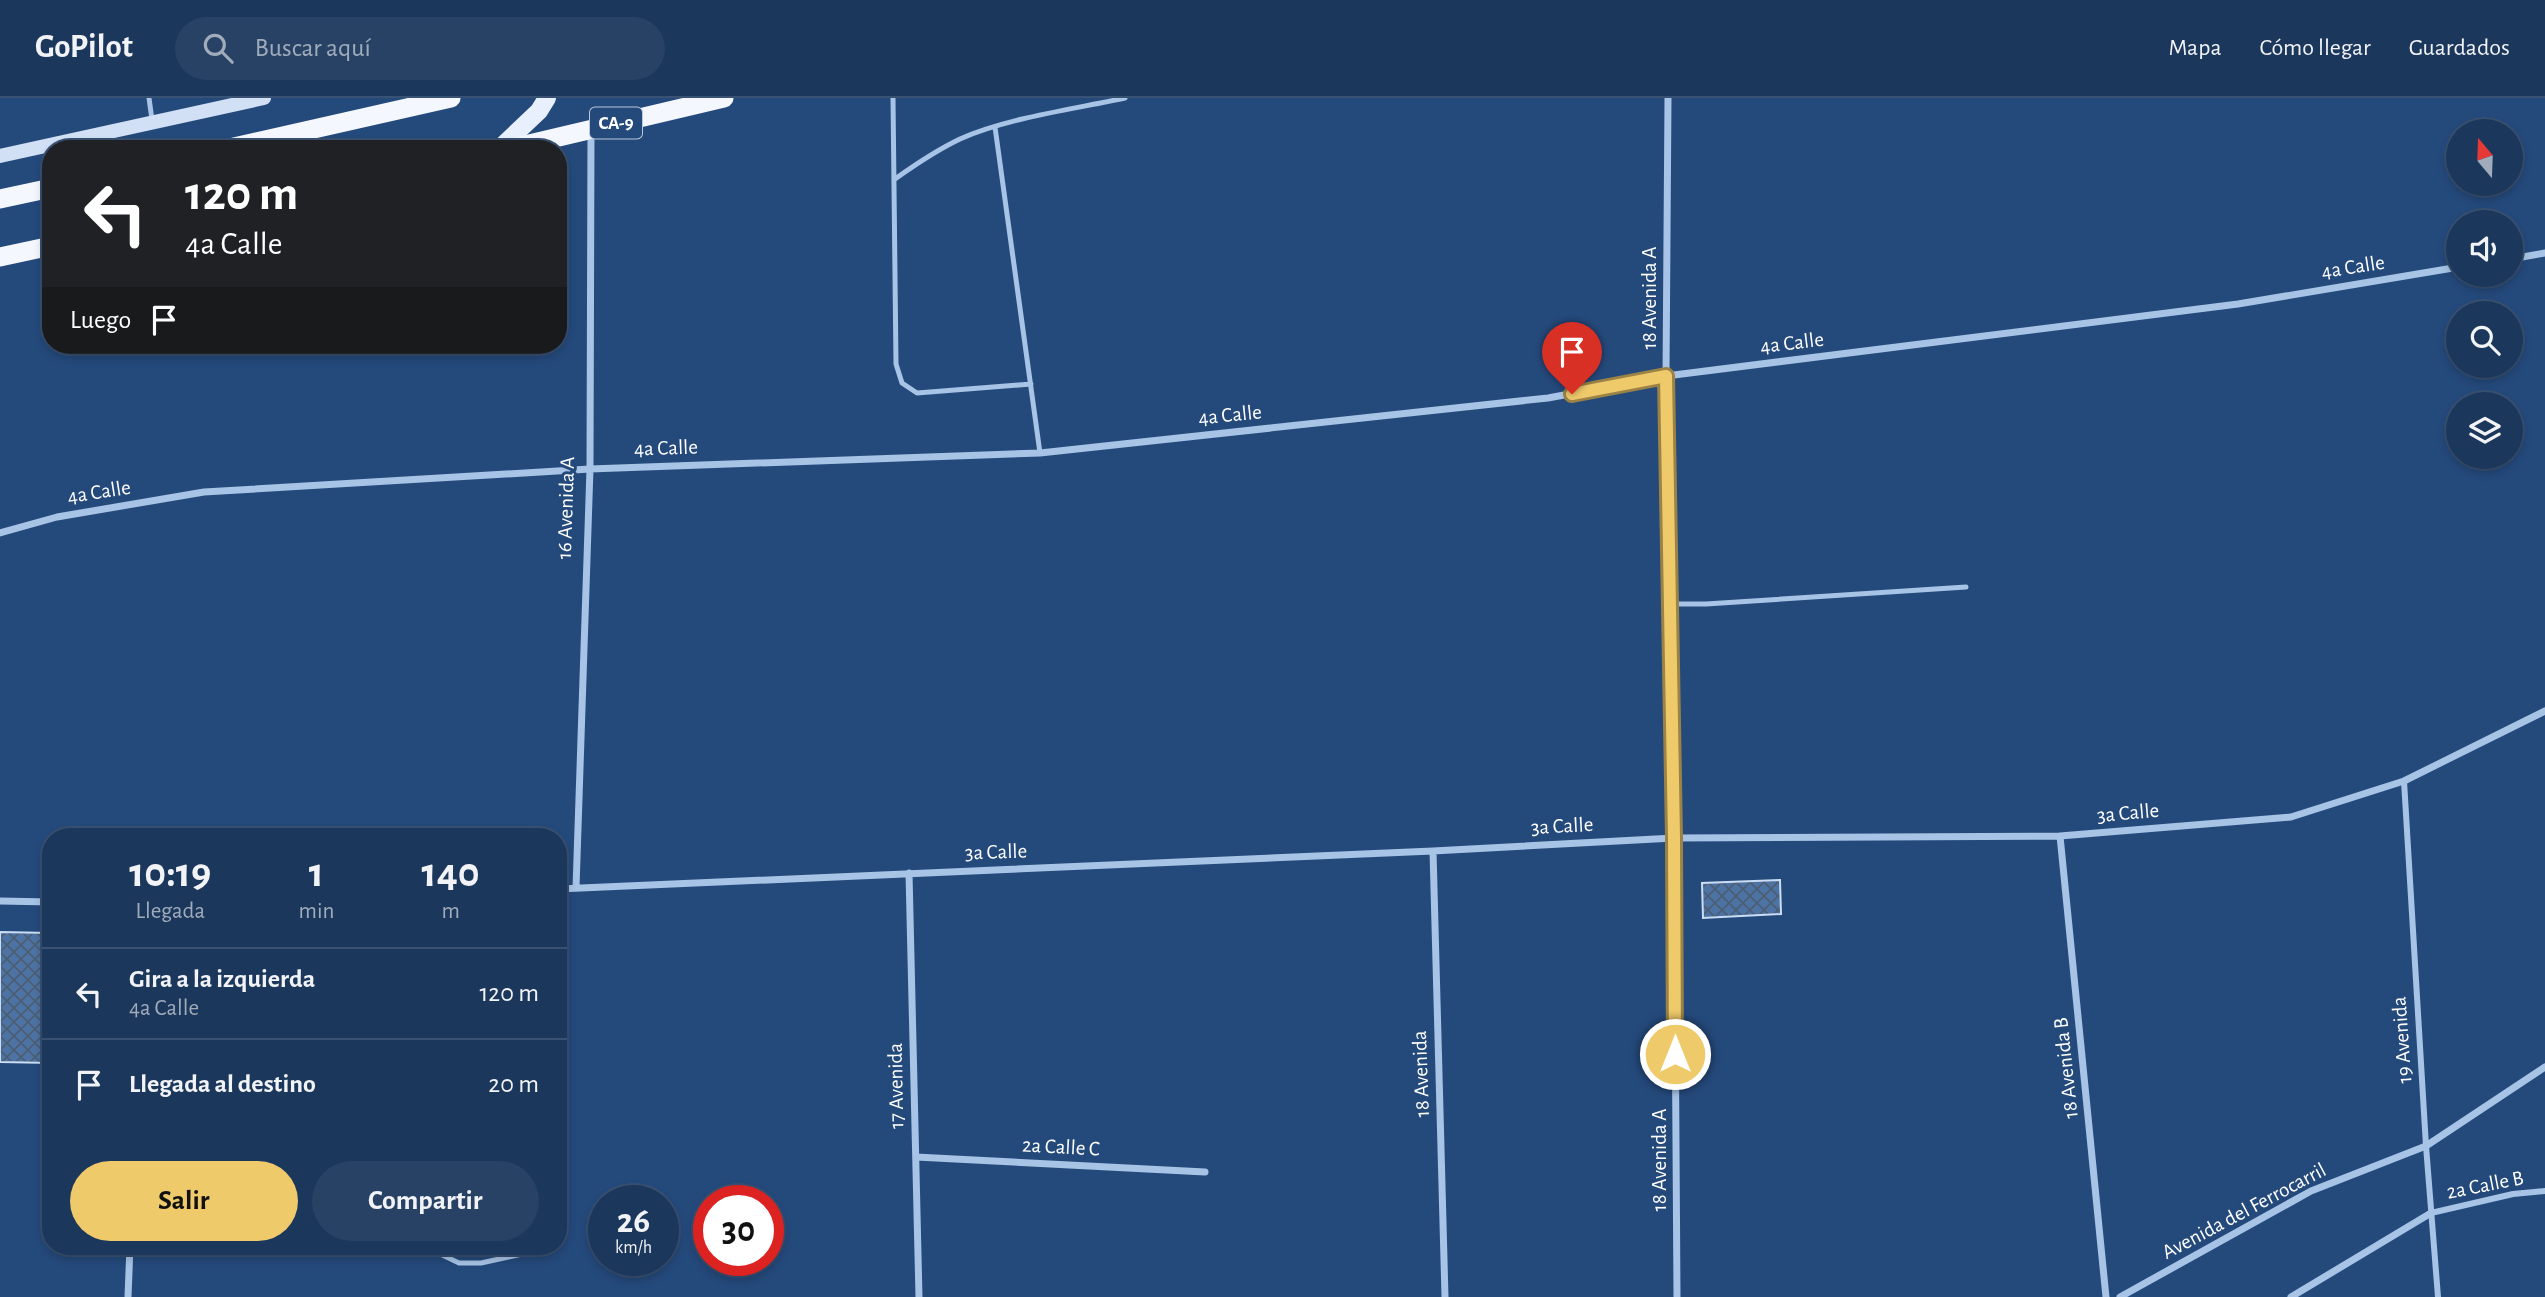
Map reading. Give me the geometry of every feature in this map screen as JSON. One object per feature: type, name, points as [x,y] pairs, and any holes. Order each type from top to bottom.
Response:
[{"type":"highway","points":[[265,140],[451,98]]},
{"type":"highway","name":"CA-9","points":[[544,140],[724,98]]},
{"type":"highway","points":[[0,199],[42,190]]},
{"type":"highway","points":[[0,257],[42,248]]},
{"type":"main road","points":[[74,140],[264,98]]},
{"type":"main road","points":[[508,140],[539,111],[547,98]]},
{"type":"main road","points":[[0,156],[42,147]]},
{"type":"street","name":"18 Avenida A","points":[[1668,98],[1666,376],[1674,838],[1677,1297]]},
{"type":"street","name":"16 Avenida A","points":[[576,888],[590,468],[591,128]]},
{"type":"street","points":[[2523,257],[2545,253]]},
{"type":"street","name":"4a Calle","points":[[0,533],[57,517],[204,492],[590,468],[1040,453],[1548,398],[1666,376],[2238,304],[2446,269]]},
{"type":"street","name":"3a Calle","points":[[567,888],[1674,838],[2060,836],[2291,817],[2404,781],[2545,711]]},
{"type":"street","name":"19 Avenida","points":[[2404,781],[2438,1297]]},
{"type":"street","name":"18 Avenida B","points":[[2060,836],[2106,1297]]},
{"type":"street","name":"18 Avenida","points":[[1433,851],[1445,1297]]},
{"type":"street","name":"17 Avenida","points":[[909,873],[919,1297]]},
{"type":"street","points":[[0,901],[42,902]]},
{"type":"street","name":"Avenida del Ferrocarril","points":[[2120,1297],[2311,1191],[2426,1146],[2545,1067]]},
{"type":"street","name":"2a Calle C","points":[[916,1157],[1205,1172]]},
{"type":"street","name":"2a Calle B","points":[[2431,1213],[2512,1194],[2545,1192]]},
{"type":"street","points":[[2291,1297],[2431,1213]]},
{"type":"street","points":[[128,1297],[130,1255]]},
{"type":"lane","points":[[149,98],[152,123]]},
{"type":"lane","points":[[893,98],[896,364],[902,383],[917,393],[1031,384]]},
{"type":"lane","points":[[895,179],[962,138],[995,127],[1125,98]]},
{"type":"lane","points":[[995,127],[1040,453]]},
{"type":"lane","points":[[1670,604],[1966,587]]},
{"type":"lane","points":[[442,1255],[459,1263],[481,1263],[517,1255]]},
{"type":"building","points":[[1780,880],[1781,914],[1703,918],[1702,883]]},
{"type":"building","points":[[0,932],[42,933],[42,1063],[0,1062]]},
{"type":"route","points":[[1572,394],[1666,376],[1675,1054]]}]
